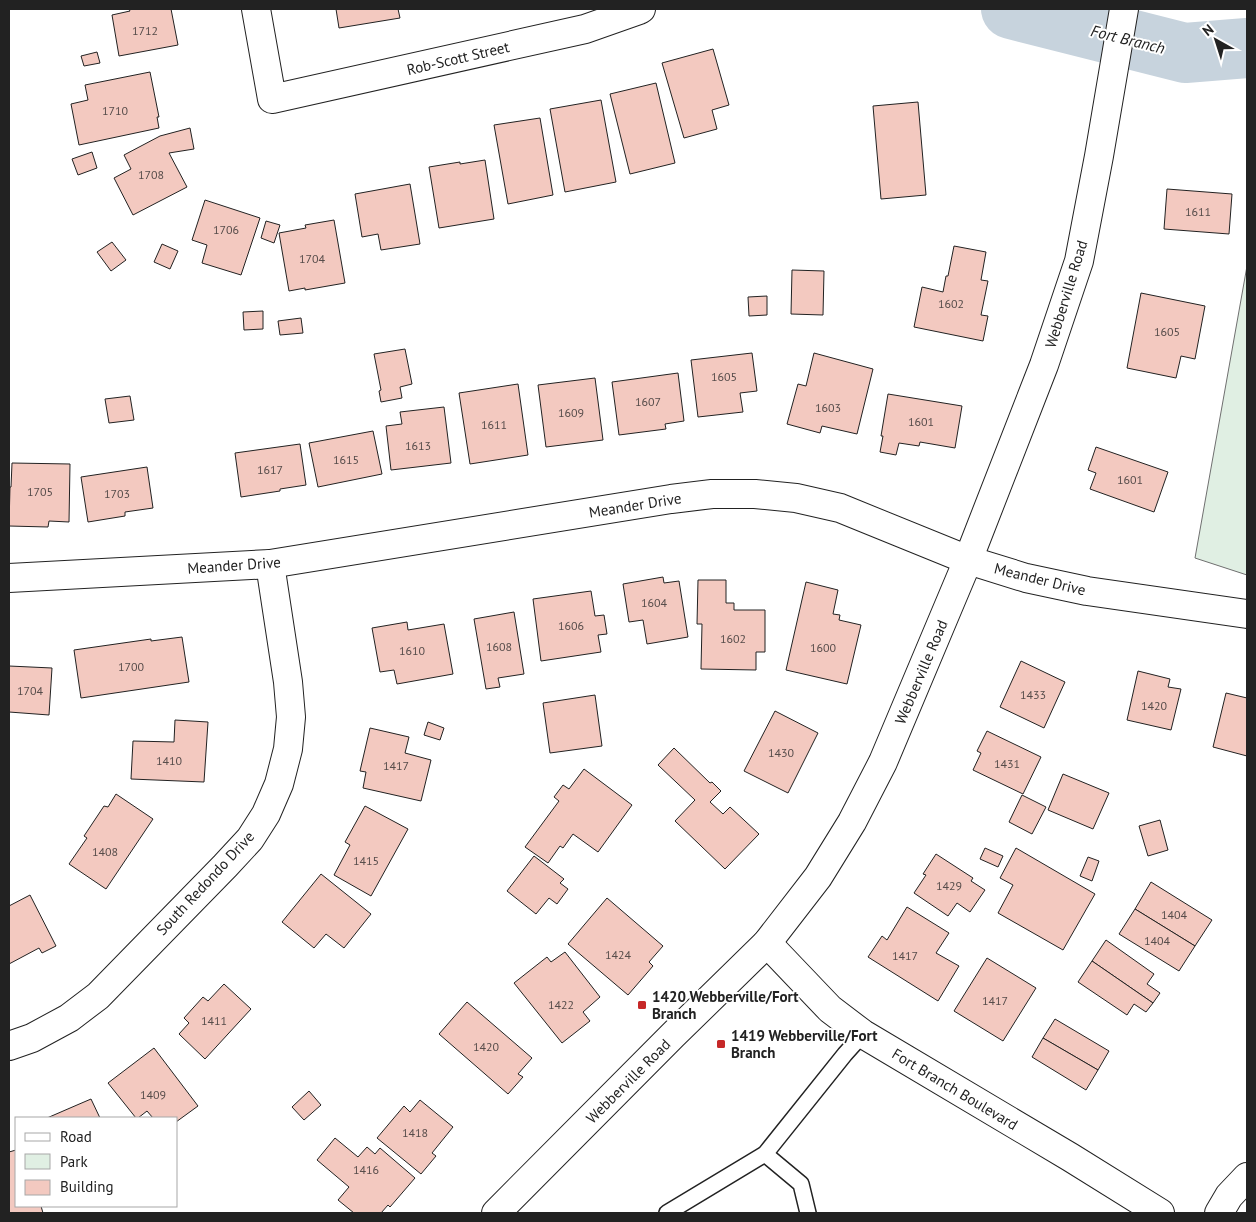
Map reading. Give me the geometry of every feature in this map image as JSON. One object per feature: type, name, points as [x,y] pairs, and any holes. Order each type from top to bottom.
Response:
[{"type":"street","name":"Rob-Scott Street","points":[[256,9],[272,99],[585,29],[641,9]]},
{"type":"street","name":"Webberville Road","points":[[496,1213],[767,943],[818,876],[856,814],[883,762],[968,560],[1044,365],[1079,261],[1100,156],[1124,9]]},
{"type":"street","name":"Meander Drive","points":[[9,578],[270,564],[671,499],[712,494],[755,494],[796,498],[840,508],[968,560],[1026,578],[1087,591],[1247,614]]},
{"type":"street","name":"South Redondo Drive","points":[[9,1046],[32,1038],[69,1018],[98,996],[250,839],[266,814],[279,784],[288,749],[291,717],[288,682],[270,564]]},
{"type":"street","name":"Fort Branch Boulevard","points":[[767,943],[830,1009],[863,1034],[1070,1157],[1160,1213]]},
{"type":"street","points":[[1219,1213],[1229,1196],[1247,1177]]},
{"type":"lane","points":[[667,1213],[765,1154],[863,1034]]},
{"type":"lane","points":[[765,1154],[801,1184],[808,1213]]},
{"type":"green space","points":[[1247,266],[1247,575],[1195,558]]},
{"type":"building","points":[[129,9],[171,9],[178,45],[119,56],[112,15],[130,11]]},
{"type":"building","points":[[336,9],[398,9],[400,18],[339,28]]},
{"type":"building","points":[[713,49],[729,105],[712,110],[717,129],[684,138],[662,63]]},
{"type":"building","points":[[97,52],[100,63],[84,66],[81,56]]},
{"type":"building","points":[[150,72],[159,117],[157,117],[159,128],[79,145],[71,104],[88,100],[85,85]]},
{"type":"building","points":[[656,83],[675,163],[630,174],[610,94]]},
{"type":"building","points":[[601,100],[616,182],[565,192],[550,109]]},
{"type":"building","points":[[918,102],[926,195],[881,199],[873,106]]},
{"type":"building","points":[[540,118],[553,195],[508,204],[494,125]]},
{"type":"building","points":[[190,128],[194,149],[169,153],[187,187],[133,215],[114,178],[131,169],[124,155],[160,136]]},
{"type":"building","points":[[92,152],[97,168],[78,175],[72,159]]},
{"type":"building","points":[[485,160],[494,219],[439,228],[429,167]]},
{"type":"building","points":[[410,184],[420,244],[381,250],[378,234],[362,237],[355,194]]},
{"type":"building","points":[[1167,189],[1232,194],[1229,234],[1164,229]]},
{"type":"building","points":[[205,200],[260,218],[241,275],[202,263],[207,245],[192,240]]},
{"type":"building","points":[[334,220],[345,283],[289,291],[279,233],[306,228],[305,225]]},
{"type":"building","points":[[266,221],[280,225],[274,243],[261,238]]},
{"type":"building","points":[[112,242],[126,260],[111,271],[97,252]]},
{"type":"building","points":[[162,244],[178,251],[170,269],[154,262]]},
{"type":"building","points":[[954,246],[986,252],[981,280],[988,281],[981,315],[988,316],[983,341],[914,327],[922,287],[943,292]]},
{"type":"building","points":[[792,270],[824,271],[823,315],[791,314]]},
{"type":"building","points":[[1141,293],[1205,306],[1195,359],[1181,356],[1176,378],[1127,368]]},
{"type":"building","points":[[767,296],[767,315],[749,316],[748,297]]},
{"type":"building","points":[[263,311],[263,329],[244,330],[243,312]]},
{"type":"building","points":[[301,318],[303,333],[280,335],[278,321]]},
{"type":"building","points":[[405,349],[412,384],[400,387],[402,398],[381,402],[379,391],[381,390],[374,354]]},
{"type":"building","points":[[752,353],[757,391],[740,393],[743,412],[698,417],[691,360]]},
{"type":"building","points":[[814,353],[873,369],[857,434],[822,426],[820,433],[787,424],[798,384],[806,386]]},
{"type":"building","points":[[678,373],[684,421],[665,424],[666,429],[619,435],[612,382]]},
{"type":"building","points":[[595,378],[603,440],[546,447],[538,385]]},
{"type":"building","points":[[518,384],[528,455],[470,464],[459,393]]},
{"type":"building","points":[[888,394],[962,406],[955,448],[920,442],[919,446],[899,443],[896,455],[880,452]]},
{"type":"building","points":[[130,396],[134,420],[109,423],[105,399]]},
{"type":"building","points":[[444,407],[451,463],[391,470],[386,426],[402,424],[400,412]]},
{"type":"building","points":[[373,431],[382,474],[318,487],[309,443]]},
{"type":"building","points":[[300,444],[306,485],[241,497],[235,453]]},
{"type":"building","points":[[1096,447],[1168,472],[1154,512],[1090,489],[1096,473],[1088,470]]},
{"type":"building","points":[[12,463],[70,464],[69,522],[49,521],[48,527],[9,526]]},
{"type":"building","points":[[147,467],[153,508],[125,512],[125,516],[88,522],[81,477]]},
{"type":"building","points":[[663,577],[664,583],[679,581],[688,637],[647,644],[643,620],[629,622],[623,584]]},
{"type":"building","points":[[698,580],[726,580],[726,603],[734,603],[734,610],[765,610],[765,652],[756,652],[756,670],[701,669],[702,624],[697,624]]},
{"type":"building","points":[[806,582],[838,590],[833,614],[840,615],[839,620],[861,625],[847,684],[786,670]]},
{"type":"building","points":[[591,591],[595,616],[604,615],[607,634],[598,635],[601,652],[541,661],[533,599]]},
{"type":"building","points":[[514,612],[524,674],[498,678],[500,687],[486,689],[474,619]]},
{"type":"building","points":[[407,622],[408,630],[444,624],[453,674],[397,684],[394,670],[380,672],[372,628]]},
{"type":"building","points":[[182,637],[189,682],[81,698],[74,650],[151,639],[151,641]]},
{"type":"building","points":[[1021,661],[1065,682],[1044,728],[1000,707]]},
{"type":"building","points":[[9,666],[52,668],[49,715],[9,712]]},
{"type":"building","points":[[1138,671],[1170,679],[1168,687],[1181,689],[1171,730],[1127,720]]},
{"type":"building","points":[[1226,693],[1247,698],[1247,756],[1213,747]]},
{"type":"building","points":[[595,695],[602,746],[550,753],[543,703]]},
{"type":"building","points":[[775,711],[818,733],[788,793],[744,771]]},
{"type":"building","points":[[175,720],[208,722],[204,782],[131,779],[133,741],[174,742]]},
{"type":"building","points":[[428,722],[444,728],[440,740],[424,735]]},
{"type":"building","points":[[370,728],[409,737],[405,753],[431,760],[421,801],[363,788],[366,772],[360,771]]},
{"type":"building","points":[[987,731],[1041,757],[1023,794],[973,770],[981,753],[977,751]]},
{"type":"building","points":[[674,748],[710,783],[712,782],[721,791],[710,802],[723,814],[730,807],[759,834],[725,869],[675,821],[695,800],[658,765]]},
{"type":"building","points":[[584,769],[632,805],[598,852],[573,834],[563,848],[560,846],[548,863],[525,847],[559,801],[554,797],[563,785],[569,789]]},
{"type":"building","points":[[1063,774],[1109,793],[1093,829],[1048,810]]},
{"type":"building","points":[[116,794],[153,819],[106,889],[69,864],[87,838],[84,836],[104,806],[108,807]]},
{"type":"building","points":[[1022,795],[1046,807],[1032,834],[1009,822]]},
{"type":"building","points":[[365,806],[408,829],[371,896],[334,875],[350,845],[345,842]]},
{"type":"building","points":[[1160,820],[1168,850],[1148,856],[1139,826]]},
{"type":"building","points":[[985,848],[1003,856],[998,867],[980,859]]},
{"type":"building","points":[[1016,848],[1095,894],[1063,950],[998,913],[1013,885],[1000,878]]},
{"type":"building","points":[[936,854],[973,878],[971,881],[985,890],[970,912],[957,903],[948,916],[914,893],[926,875],[923,874]]},
{"type":"building","points":[[534,856],[564,879],[560,883],[568,889],[557,904],[549,898],[536,914],[507,891]]},
{"type":"building","points":[[1088,857],[1099,861],[1092,881],[1080,876]]},
{"type":"building","points":[[321,874],[371,914],[344,948],[326,934],[314,948],[282,922]]},
{"type":"building","points":[[1151,882],[1212,920],[1195,946],[1135,909]]},
{"type":"building","points":[[30,895],[56,946],[42,953],[39,948],[9,964],[9,906]]},
{"type":"building","points":[[607,898],[663,946],[649,962],[653,966],[628,995],[568,944]]},
{"type":"building","points":[[907,907],[949,933],[936,953],[959,966],[938,1001],[868,957],[882,936],[887,940]]},
{"type":"building","points":[[1135,909],[1195,946],[1179,971],[1119,934]]},
{"type":"building","points":[[1106,940],[1154,974],[1147,984],[1160,993],[1153,1003],[1092,961]]},
{"type":"building","points":[[565,952],[600,997],[583,1012],[590,1021],[562,1043],[514,983],[547,957],[551,962]]},
{"type":"building","points":[[987,958],[1036,988],[1003,1041],[954,1011]]},
{"type":"building","points":[[1092,961],[1153,1003],[1146,1012],[1134,1004],[1127,1015],[1078,982]]},
{"type":"building","points":[[224,984],[251,1009],[205,1059],[179,1034],[189,1023],[184,1018],[203,997],[208,1001]]},
{"type":"building","points":[[467,1002],[532,1058],[518,1074],[523,1077],[508,1094],[439,1034]]},
{"type":"building","points":[[1055,1019],[1109,1051],[1098,1070],[1043,1038]]},
{"type":"building","points":[[1043,1038],[1098,1070],[1086,1090],[1032,1057]]},
{"type":"building","points":[[154,1048],[198,1106],[178,1121],[178,1117],[152,1117],[147,1111],[139,1117],[135,1117],[108,1083]]},
{"type":"building","points":[[309,1091],[321,1105],[304,1120],[292,1107]]},
{"type":"building","points":[[91,1099],[100,1117],[49,1117]]},
{"type":"building","points":[[420,1100],[453,1127],[432,1153],[436,1156],[421,1174],[377,1138],[404,1106],[410,1112]]},
{"type":"building","points":[[335,1138],[358,1157],[367,1147],[375,1154],[380,1148],[415,1178],[390,1207],[388,1205],[381,1213],[354,1213],[338,1200],[349,1187],[317,1160]]},
{"type":"building","points":[[15,1150],[15,1207],[41,1207],[43,1213],[9,1213],[9,1152]]},
{"type":"waterway","name":"Fort Branch","points":[[1011,9],[1185,53],[1247,48]]},
{"type":"place","name":"1420 Webberville/Fort Branch","points":[[642,1005]]},
{"type":"place","name":"1419 Webberville/Fort Branch","points":[[721,1044]]}]
